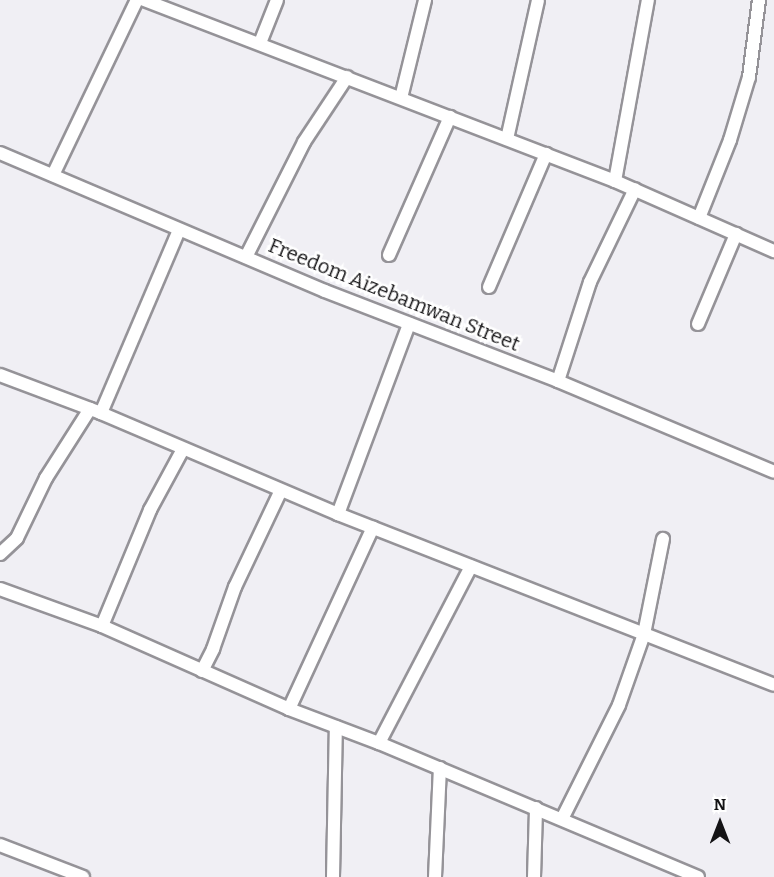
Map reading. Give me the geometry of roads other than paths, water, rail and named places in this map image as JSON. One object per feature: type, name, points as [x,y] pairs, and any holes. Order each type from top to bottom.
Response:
[{"type":"street","points":[[53,175],[137,0]]},
{"type":"street","points":[[144,0],[615,181],[774,250]]},
{"type":"street","points":[[260,43],[277,0]]},
{"type":"street","points":[[401,98],[425,0]]},
{"type":"street","points":[[507,139],[538,0]]},
{"type":"street","points":[[615,181],[648,0]]},
{"type":"street","points":[[699,218],[730,140],[749,77],[759,0]]},
{"type":"street","points":[[246,257],[304,142],[347,77]]},
{"type":"street","points":[[389,255],[450,117]]},
{"type":"street","name":"Freedom Aizebamwan Street","points":[[0,153],[179,230],[409,324],[558,381],[774,472]]},
{"type":"street","points":[[489,287],[546,154]]},
{"type":"street","points":[[558,381],[590,282],[635,189]]},
{"type":"street","points":[[0,554],[17,537],[46,478],[95,411],[179,230]]},
{"type":"street","points":[[698,324],[736,234]]},
{"type":"street","points":[[338,514],[409,324]]},
{"type":"street","points":[[0,375],[95,411],[338,514],[774,685]]},
{"type":"street","points":[[102,626],[150,510],[183,449]]},
{"type":"street","points":[[202,671],[213,649],[235,587],[281,490]]},
{"type":"street","points":[[289,709],[373,527]]},
{"type":"street","points":[[562,819],[619,705],[644,634],[663,539]]},
{"type":"street","points":[[379,743],[471,566]]},
{"type":"street","points":[[0,590],[102,626],[289,709],[440,768],[698,877]]},
{"type":"street","points":[[333,877],[336,727]]},
{"type":"street","points":[[435,877],[440,768]]},
{"type":"street","points":[[534,877],[536,808]]},
{"type":"street","points":[[0,845],[83,877]]}]
